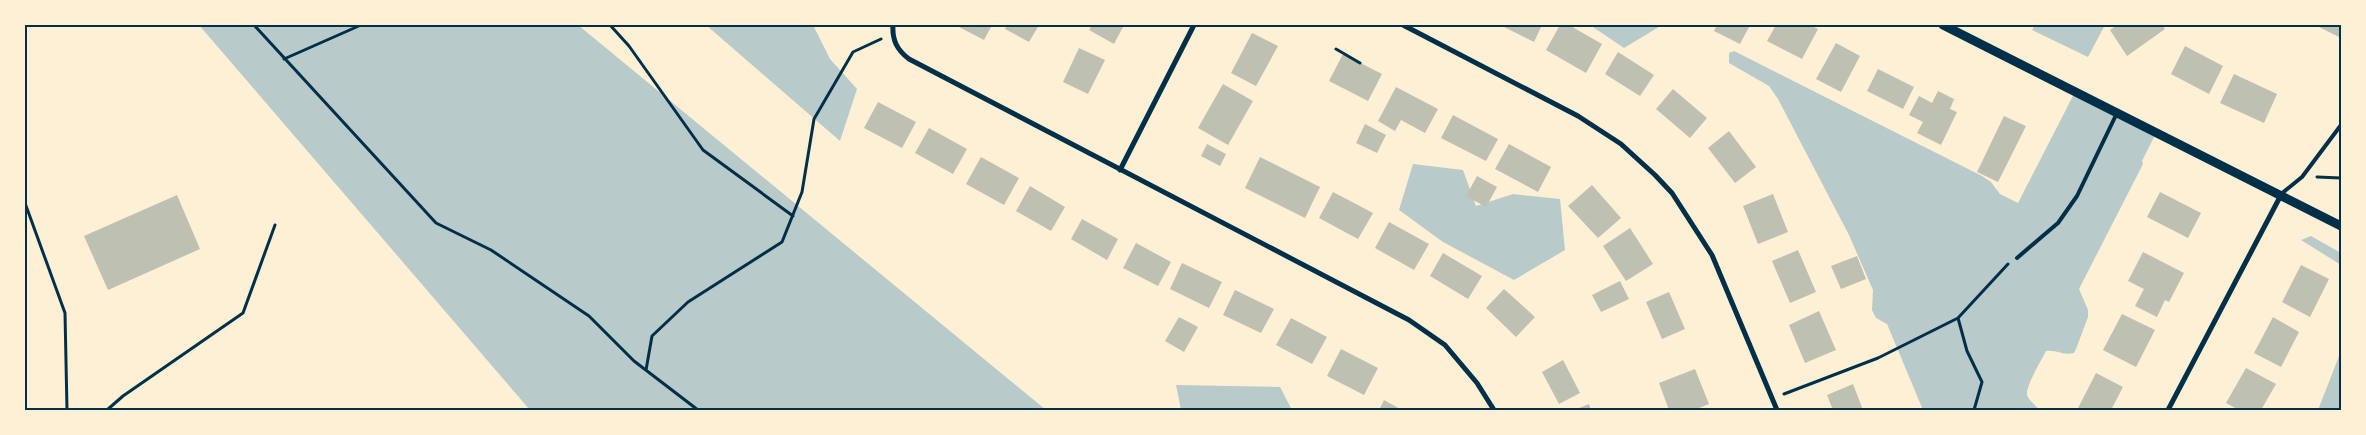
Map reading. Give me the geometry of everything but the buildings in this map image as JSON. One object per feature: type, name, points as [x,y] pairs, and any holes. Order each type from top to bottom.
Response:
[{"type":"street","points":[[893,25],[892,33],[898,48],[909,59],[1409,320],[1445,346],[1477,383],[1494,410]]},
{"type":"street","points":[[1120,170],[1194,25]]},
{"type":"street","points":[[1403,25],[1578,116],[1621,144],[1655,175],[1672,193],[1712,255],[1777,410]]},
{"type":"street","points":[[1943,25],[2281,194],[2341,226]]},
{"type":"street","points":[[2168,410],[2281,194]]},
{"type":"lane","points":[[2017,258],[2058,223],[2077,196],[2117,113]]},
{"type":"lane","points":[[2281,194],[2302,177],[2341,125]]},
{"type":"path","points":[[254,25],[436,223],[491,250],[589,316],[646,370],[698,410]]},
{"type":"path","points":[[284,59],[361,25]]},
{"type":"path","points":[[610,25],[629,46],[703,150],[792,216]]},
{"type":"path","points":[[646,370],[652,336],[688,302],[782,242],[802,192],[814,119],[854,52],[892,33]]},
{"type":"path","points":[[1336,50],[1360,63]]},
{"type":"path","points":[[2302,177],[2341,178]]},
{"type":"path","points":[[25,203],[65,313],[67,410]]},
{"type":"path","points":[[107,410],[122,396],[243,313],[275,225]]},
{"type":"path","points":[[1772,399],[1878,358],[1958,318],[2007,265],[2017,258]]},
{"type":"path","points":[[1958,318],[1967,352],[1982,382],[1974,410]]},
{"type":"shaded area","points":[[199,25],[578,25],[1046,410],[530,410]]},
{"type":"shaded area","points":[[706,25],[813,25],[830,59],[857,89],[840,141]]},
{"type":"shaded area","points":[[1590,25],[1662,25],[1624,48]]},
{"type":"shaded area","points":[[2035,25],[2105,25],[2088,57],[2032,30]]},
{"type":"shaded area","points":[[1734,51],[1982,176],[1991,182],[2000,194],[2018,203],[2075,92],[2156,133],[2142,161],[2143,164],[2079,289],[2088,310],[2088,317],[2074,353],[2046,351],[2031,379],[2027,395],[2039,410],[1923,410],[1887,324],[1876,318],[1872,310],[1873,290],[1849,235],[1778,99],[1769,86],[1729,63],[1729,53]]},
{"type":"shaded area","points":[[1413,164],[1463,170],[1476,206],[1513,194],[1560,199],[1565,250],[1514,280],[1443,242],[1399,210]]},
{"type":"shaded area","points":[[2311,236],[2341,253],[2341,265],[2301,240]]},
{"type":"shaded area","points":[[2341,351],[2341,410],[2318,410]]},
{"type":"shaded area","points":[[1176,385],[1280,387],[1292,410],[1181,410]]}]
